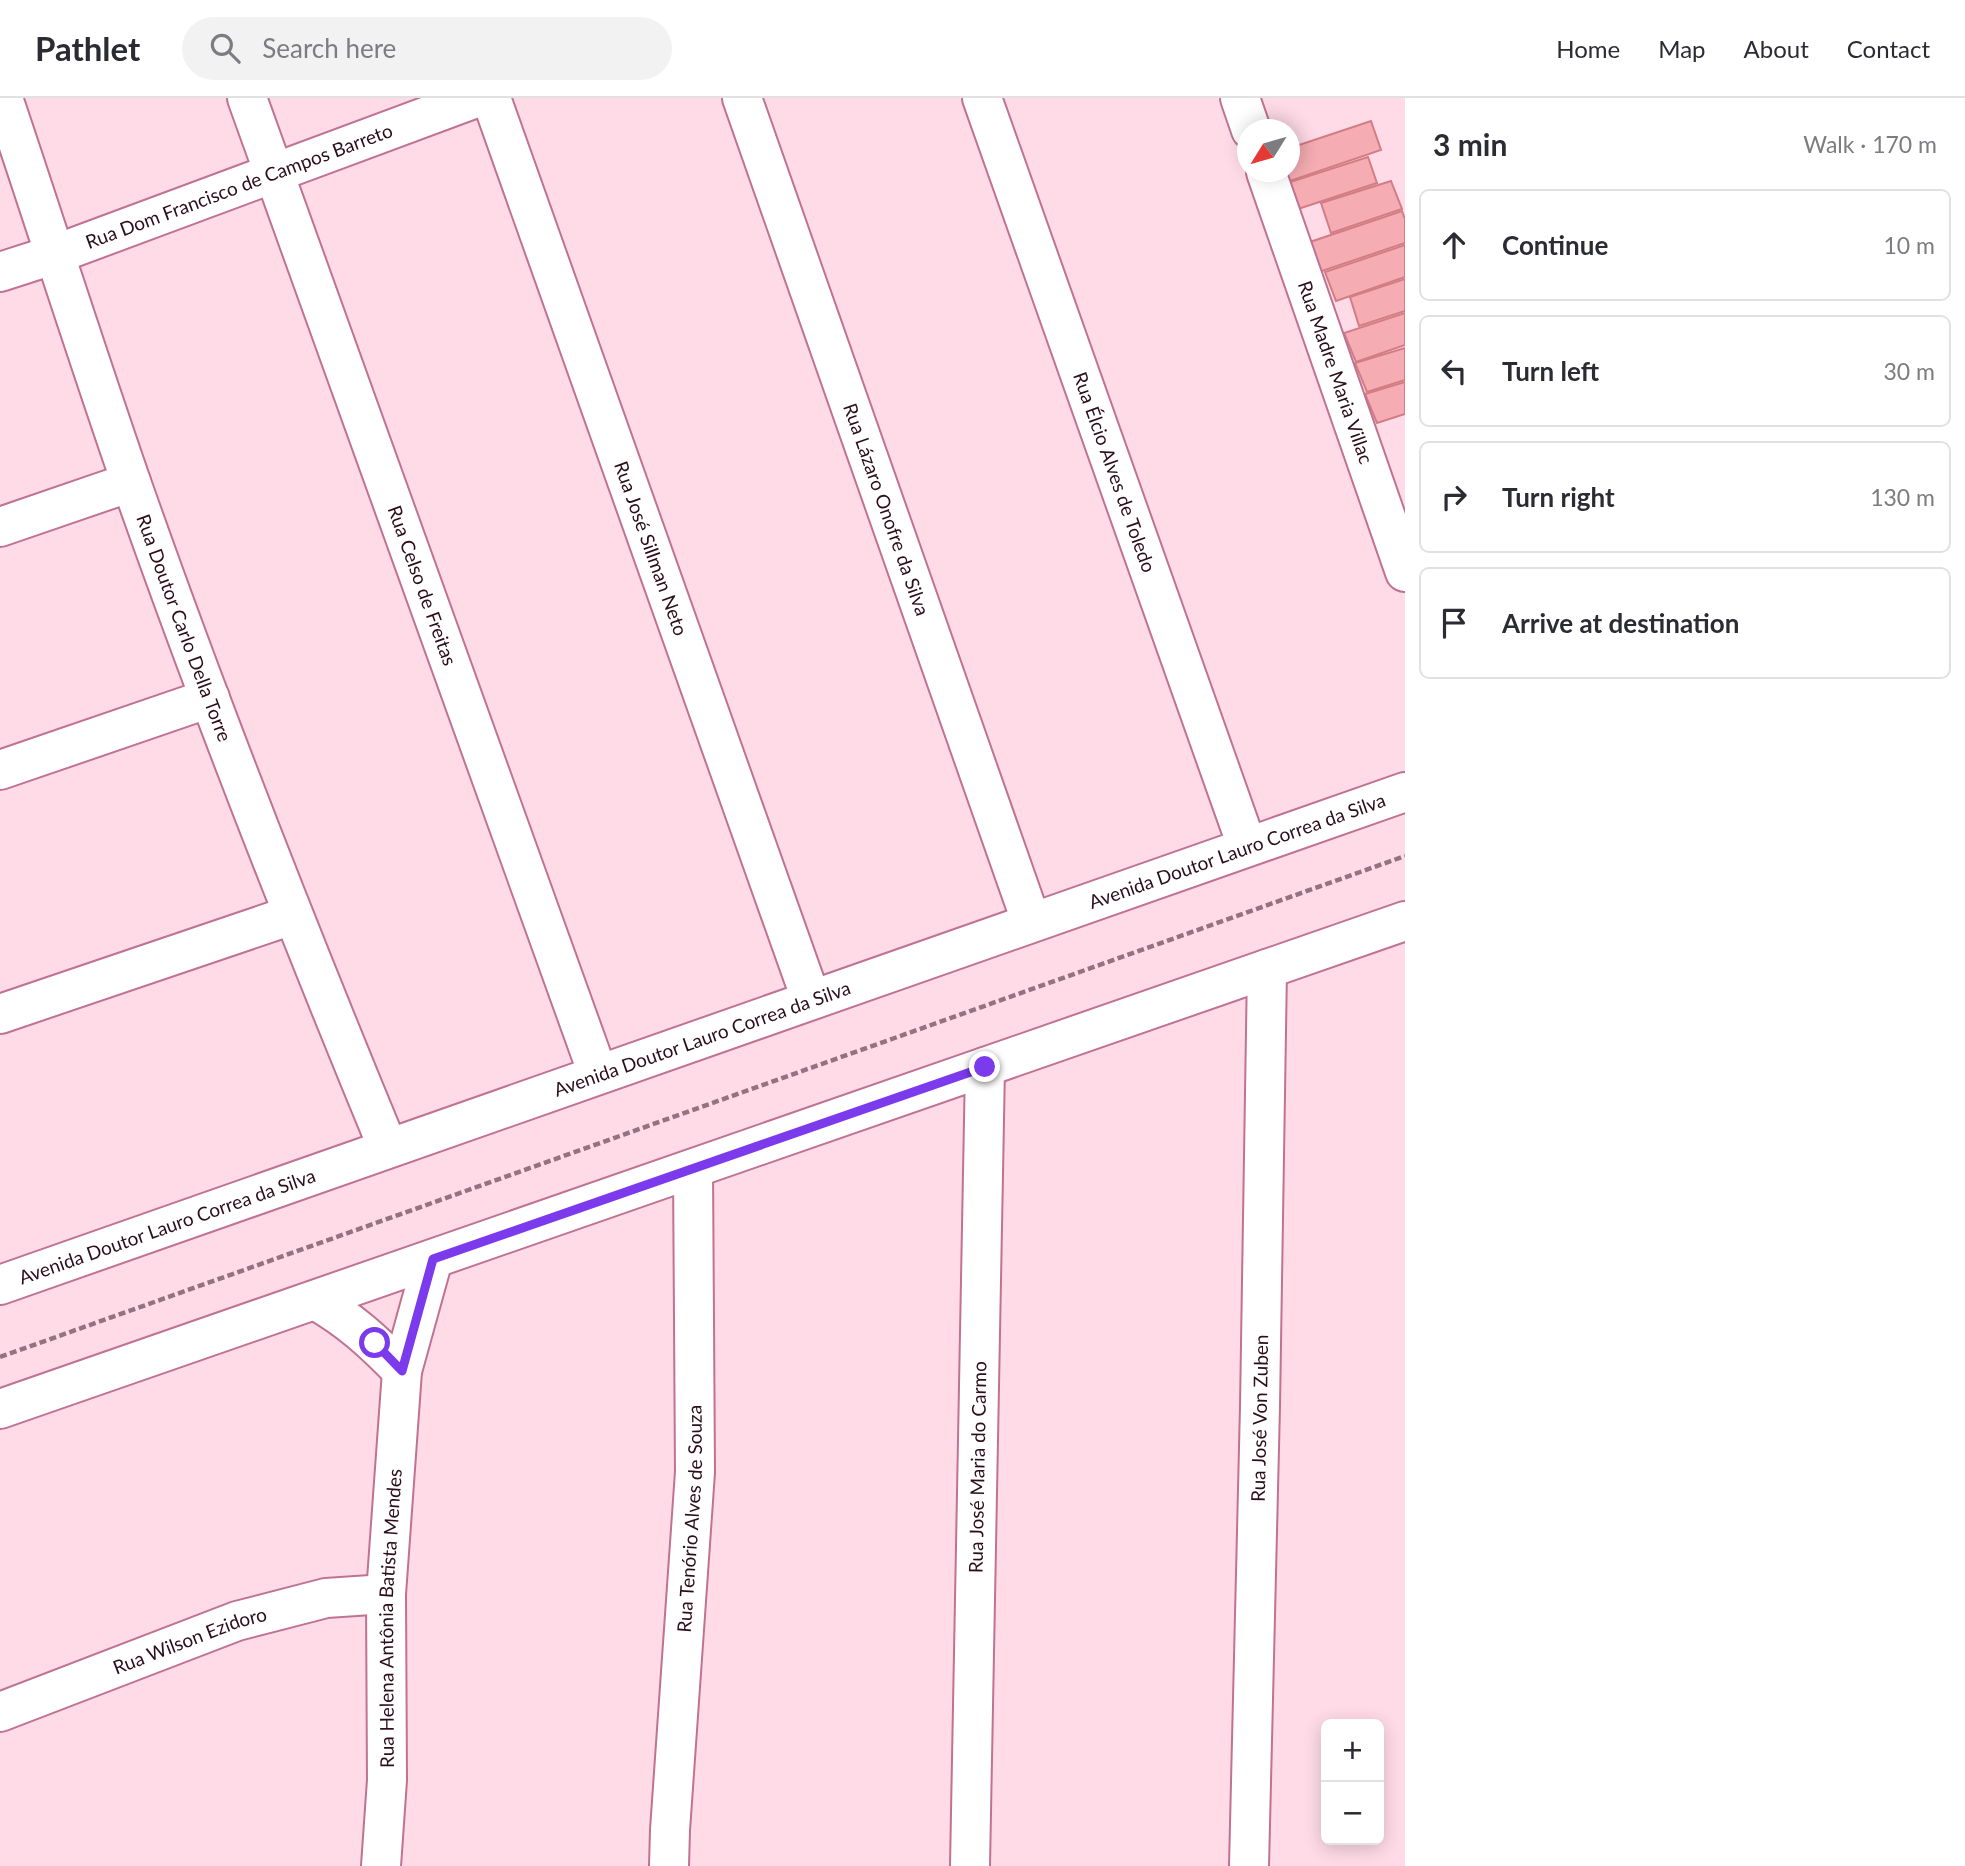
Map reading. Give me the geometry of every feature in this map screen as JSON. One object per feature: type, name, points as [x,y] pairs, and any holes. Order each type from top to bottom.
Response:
[{"type":"street","name":"Rua Doutor Carlo Della Torre","points":[[3,98],[131,482],[210,698],[292,915],[388,1149]]},
{"type":"street","name":"Rua Celso de Freitas","points":[[247,98],[598,1074]]},
{"type":"street","name":"Rua Dom Francisco de Campos Barreto","points":[[0,272],[56,254],[476,98]]},
{"type":"street","name":"Rua José Sillman Neto","points":[[491,98],[811,999]]},
{"type":"street","name":"Rua Lázaro Onofre da Silva","points":[[741,98],[1031,922]]},
{"type":"street","name":"Rua Élcio Alves de Toledo","points":[[982,98],[1247,846]]},
{"type":"street","points":[[1240,98],[1247,119]]},
{"type":"street","name":"Rua Madre Maria Villac","points":[[1269,182],[1405,572]]},
{"type":"street","points":[[0,527],[131,482]]},
{"type":"street","points":[[0,770],[210,698]]},
{"type":"street","name":"Avenida Doutor Lauro Correa da Silva","points":[[0,1285],[1405,792]]},
{"type":"street","points":[[0,1014],[292,915]]},
{"type":"street","points":[[0,1409],[1405,921]]},
{"type":"street","name":"Rua José Von Zuben","points":[[1249,1866],[1267,969]]},
{"type":"street","name":"Rua José Maria do Carmo","points":[[970,1866],[985,1067]]},
{"type":"street","name":"Rua Tenório Alves de Souza","points":[[669,1866],[670,1816],[695,1472],[693,1169]]},
{"type":"street","name":"Rua Helena Antônia Batista Mendes","points":[[381,1866],[387,1780],[386,1594],[402,1371],[433,1259]]},
{"type":"street","points":[[316,1300],[348,1319],[402,1371]]},
{"type":"street","name":"Rua Wilson Ezidoro","points":[[0,1712],[237,1621],[326,1598],[386,1594]]},
{"type":"path","points":[[0,1357],[1405,856]]},
{"type":"building","points":[[1371,121],[1381,150],[1300,178],[1300,145]]},
{"type":"building","points":[[1368,157],[1377,183],[1298,209],[1287,183],[1300,182],[1300,179]]},
{"type":"building","points":[[1391,181],[1402,209],[1331,233],[1321,203]]},
{"type":"building","points":[[1402,211],[1405,219],[1405,243],[1316,273],[1307,243]]},
{"type":"building","points":[[1405,245],[1405,277],[1336,301],[1325,272]]},
{"type":"building","points":[[1405,279],[1405,311],[1359,326],[1350,297]]},
{"type":"building","points":[[1405,313],[1405,345],[1356,362],[1344,333]]},
{"type":"building","points":[[1405,348],[1405,380],[1367,392],[1355,363]]},
{"type":"building","points":[[1405,382],[1405,414],[1377,423],[1365,394]]},
{"type":"route","points":[[375,1343],[402,1371],[433,1259],[985,1067]]}]
